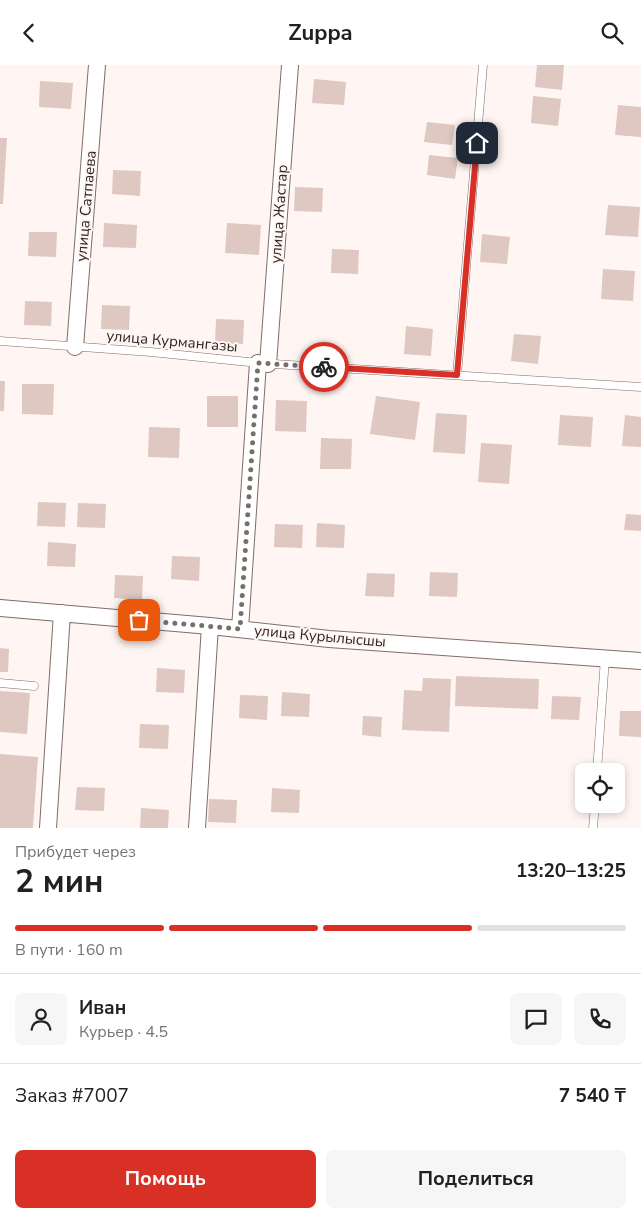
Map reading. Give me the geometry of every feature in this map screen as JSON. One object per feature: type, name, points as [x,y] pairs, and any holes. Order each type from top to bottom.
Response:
[{"type":"street","name":"улица Сатпаева","points":[[75,347],[97,65]]},
{"type":"street","name":"улица Жастар","points":[[240,629],[290,65]]},
{"type":"street","name":"улица Курылысшы","points":[[0,608],[210,626],[329,639],[641,661]]},
{"type":"street","points":[[48,828],[62,613]]},
{"type":"street","points":[[197,828],[210,626]]},
{"type":"lane","points":[[457,375],[483,65]]},
{"type":"lane","name":"улица Курмангазы","points":[[0,341],[263,363],[641,387]]},
{"type":"lane","points":[[598,763],[605,658]]},
{"type":"lane","points":[[0,683],[34,685]]},
{"type":"lane","points":[[593,828],[594,813]]},
{"type":"building","points":[[537,65],[564,65],[562,90],[535,87]]},
{"type":"building","points":[[314,79],[346,82],[344,105],[312,103]]},
{"type":"building","points":[[40,81],[73,83],[71,109],[39,107]]},
{"type":"building","points":[[533,96],[561,99],[558,126],[531,123]]},
{"type":"building","points":[[618,105],[641,107],[641,137],[615,135]]},
{"type":"building","points":[[427,122],[455,125],[452,145],[424,142]]},
{"type":"building","points":[[0,138],[7,138],[3,204],[0,204]]},
{"type":"building","points":[[429,155],[458,158],[455,179],[427,175]]},
{"type":"building","points":[[113,170],[141,171],[140,196],[112,194]]},
{"type":"building","points":[[295,187],[323,188],[322,212],[294,211]]},
{"type":"building","points":[[608,205],[640,207],[638,237],[605,235]]},
{"type":"building","points":[[104,223],[137,225],[136,248],[103,247]]},
{"type":"building","points":[[227,223],[261,225],[259,255],[225,253]]},
{"type":"building","points":[[29,232],[57,232],[56,257],[28,256]]},
{"type":"building","points":[[482,234],[510,237],[507,264],[480,262]]},
{"type":"building","points":[[332,249],[359,250],[358,274],[331,273]]},
{"type":"building","points":[[603,269],[635,271],[633,301],[601,299]]},
{"type":"building","points":[[25,301],[52,302],[51,326],[24,325]]},
{"type":"building","points":[[102,305],[130,306],[129,330],[101,329]]},
{"type":"building","points":[[216,319],[244,320],[243,344],[215,343]]},
{"type":"building","points":[[406,326],[433,329],[431,356],[404,354]]},
{"type":"building","points":[[514,334],[541,336],[538,364],[511,361]]},
{"type":"building","points":[[0,381],[5,381],[4,411],[0,411]]},
{"type":"building","points":[[22,384],[54,384],[53,415],[22,414]]},
{"type":"building","points":[[207,396],[238,396],[238,427],[207,427]]},
{"type":"building","points":[[376,396],[420,402],[415,440],[370,434]]},
{"type":"building","points":[[276,400],[307,401],[306,432],[275,431]]},
{"type":"building","points":[[436,413],[467,415],[465,454],[433,452]]},
{"type":"building","points":[[560,415],[593,417],[591,447],[558,445]]},
{"type":"building","points":[[625,415],[641,417],[641,447],[622,446]]},
{"type":"building","points":[[149,427],[180,428],[179,458],[148,457]]},
{"type":"building","points":[[321,438],[352,439],[351,469],[320,469]]},
{"type":"building","points":[[481,443],[512,445],[509,484],[478,482]]},
{"type":"building","points":[[38,502],[66,503],[65,527],[37,526]]},
{"type":"building","points":[[78,503],[106,504],[105,528],[77,527]]},
{"type":"building","points":[[626,514],[641,515],[641,531],[624,530]]},
{"type":"building","points":[[317,523],[345,525],[344,548],[316,547]]},
{"type":"building","points":[[275,524],[303,525],[302,548],[274,547]]},
{"type":"building","points":[[48,542],[76,544],[75,567],[47,566]]},
{"type":"building","points":[[172,556],[200,557],[199,581],[171,579]]},
{"type":"building","points":[[430,572],[458,573],[457,597],[429,596]]},
{"type":"building","points":[[367,573],[395,574],[394,597],[365,596]]},
{"type":"building","points":[[115,575],[143,576],[142,600],[114,598]]},
{"type":"building","points":[[0,648],[9,649],[8,672],[0,672]]},
{"type":"building","points":[[157,668],[185,670],[184,693],[156,692]]},
{"type":"building","points":[[456,676],[539,679],[538,709],[455,706]]},
{"type":"building","points":[[423,678],[451,679],[449,732],[402,730],[404,690],[422,691]]},
{"type":"building","points":[[0,691],[30,693],[27,734],[0,732]]},
{"type":"building","points":[[282,692],[310,694],[309,717],[281,716]]},
{"type":"building","points":[[240,695],[268,696],[267,720],[239,718]]},
{"type":"building","points":[[552,696],[581,697],[579,720],[551,719]]},
{"type":"building","points":[[620,711],[641,711],[641,737],[619,736]]},
{"type":"building","points":[[363,716],[382,717],[381,737],[362,735]]},
{"type":"building","points":[[140,724],[169,725],[168,749],[139,748]]},
{"type":"building","points":[[0,754],[38,757],[33,828],[0,828]]},
{"type":"building","points":[[77,787],[105,788],[104,811],[75,810]]},
{"type":"building","points":[[272,788],[300,790],[299,813],[271,812]]},
{"type":"building","points":[[209,799],[237,800],[236,823],[208,822]]},
{"type":"building","points":[[141,808],[169,810],[168,828],[140,828]]},
{"type":"way so far","points":[[139,620],[240,629],[258,363],[324,367]]},
{"type":"route","points":[[324,367],[457,375],[477,143]]}]
